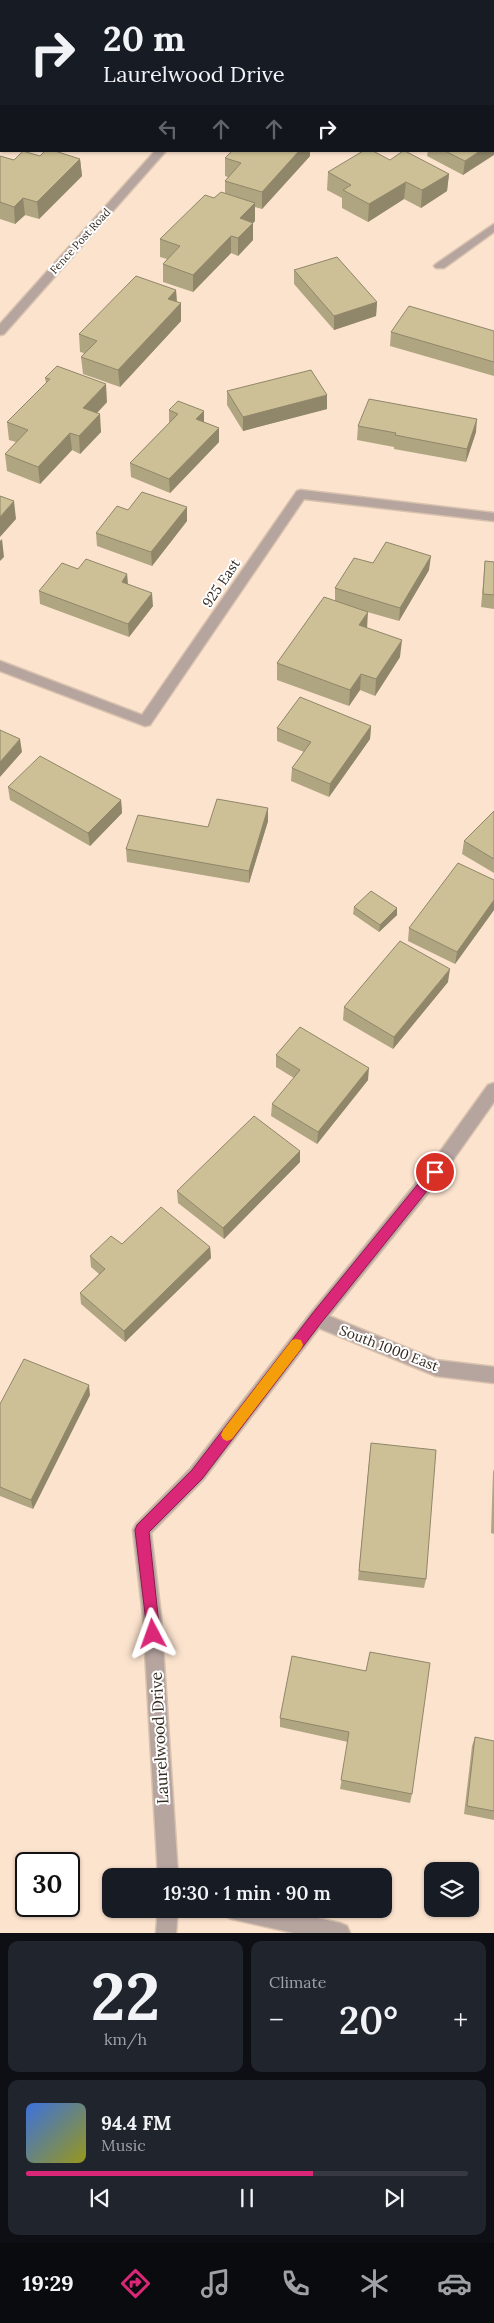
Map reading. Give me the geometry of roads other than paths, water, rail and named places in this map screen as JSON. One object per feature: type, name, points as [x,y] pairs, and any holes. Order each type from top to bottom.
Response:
[{"type":"street","name":"Fence Post Road","points":[[0,331],[159,152]]},
{"type":"street","points":[[440,266],[494,227]]},
{"type":"street","name":"925 East","points":[[0,666],[145,721],[301,494],[494,517]]},
{"type":"street","name":"Laurelwood Drive","points":[[168,1868],[152,1616],[142,1530],[197,1474],[316,1319],[435,1172],[494,1090]]},
{"type":"street","name":"South 1000 East","points":[[316,1319],[436,1368],[494,1375]]},
{"type":"street","points":[[166,1933],[167,1918]]},
{"type":"street","points":[[272,1918],[340,1933]]}]
